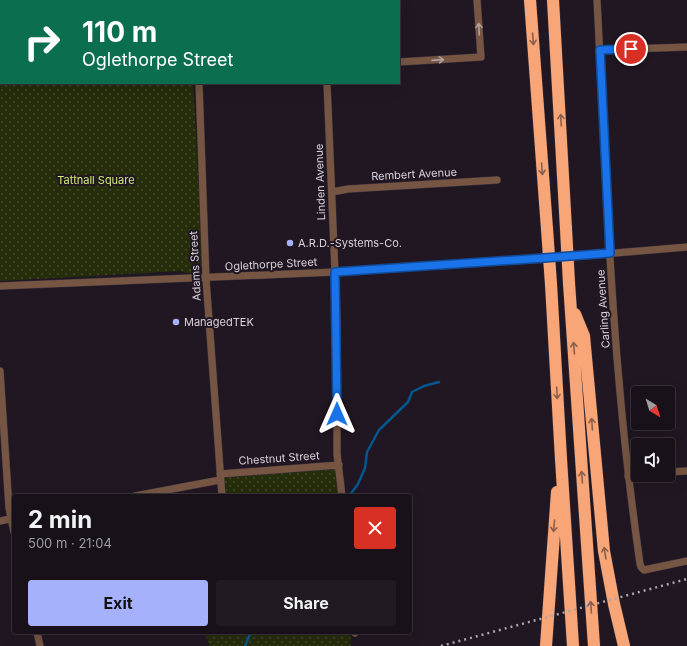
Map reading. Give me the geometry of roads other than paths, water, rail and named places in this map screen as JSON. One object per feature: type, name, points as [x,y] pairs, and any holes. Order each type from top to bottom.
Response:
[{"type":"highway","points":[[530,0],[551,284],[560,459],[573,646]]},
{"type":"highway","points":[[554,0],[569,283],[594,646]]},
{"type":"highway","points":[[571,305],[584,336],[604,551],[624,646]]},
{"type":"highway","points":[[546,646],[560,459]]},
{"type":"street","points":[[400,62],[481,57],[478,0]]},
{"type":"street","name":"Carling Avenue","points":[[597,0],[610,253],[620,392],[628,476],[641,567],[644,570],[687,561]]},
{"type":"street","points":[[600,50],[687,47]]},
{"type":"street","name":"Adams Street","points":[[199,84],[206,279],[222,494]]},
{"type":"street","name":"Linden Avenue","points":[[327,84],[337,320],[337,454],[342,494]]},
{"type":"street","name":"Rembert Avenue","points":[[332,192],[497,180]]},
{"type":"street","name":"Oglethorpe Street","points":[[0,286],[206,279],[335,272],[687,247]]},
{"type":"street","points":[[0,371],[6,475],[9,508],[12,518],[0,521]]},
{"type":"street","name":"Chestnut Street","points":[[143,494],[220,477],[339,465]]},
{"type":"street","points":[[675,472],[687,471]]},
{"type":"street","points":[[37,634],[40,646]]},
{"type":"waterway","points":[[350,494],[358,484],[365,468],[367,452],[379,430],[408,402],[412,392],[424,386],[439,382]]},
{"type":"waterway","points":[[245,646],[250,634]]},
{"type":"railway","points":[[441,646],[687,579]]},
{"type":"place","name":"A.R.D.-Systems-Co.","points":[[290,243]]},
{"type":"place","name":"ManagedTEK","points":[[176,322]]},
{"type":"park label","name":"Tattnall Square","points":[[96,180]]}]
